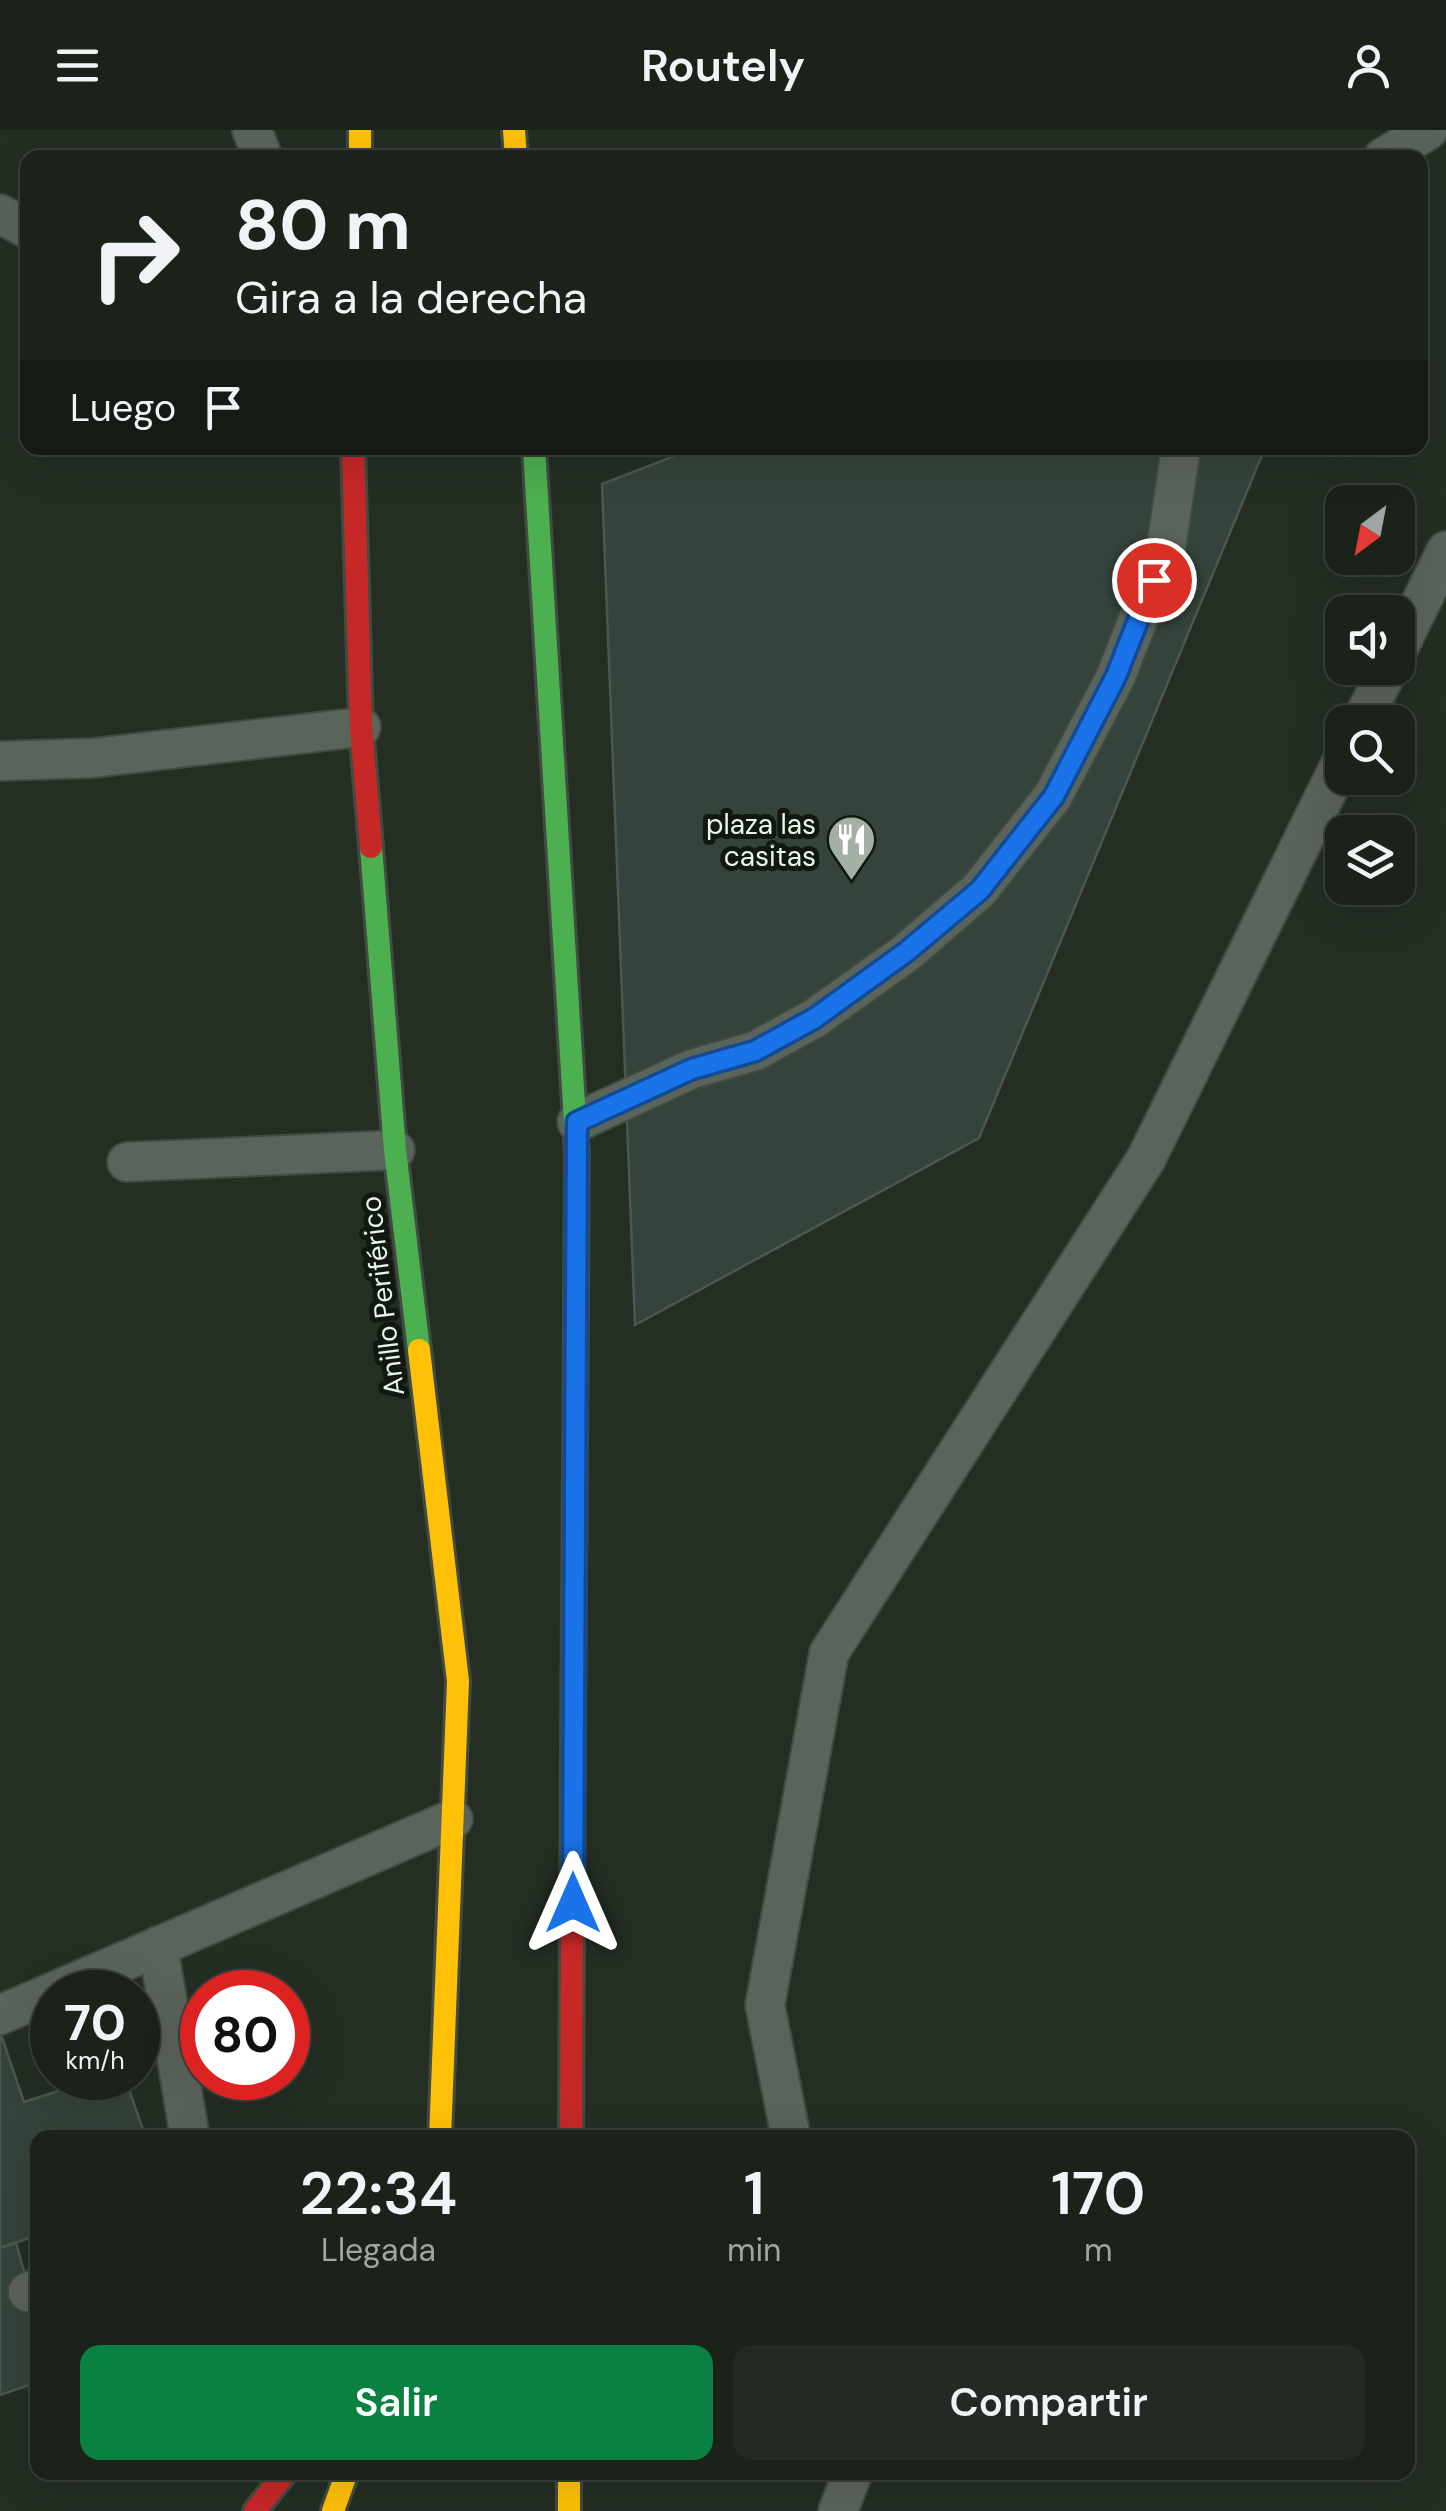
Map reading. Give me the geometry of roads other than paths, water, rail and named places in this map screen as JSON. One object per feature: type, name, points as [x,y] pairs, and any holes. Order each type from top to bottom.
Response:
[{"type":"highway","name":"Anillo Periférico","points":[[353,455],[361,727],[394,1150],[458,1681],[440,2130]]},
{"type":"highway","points":[[534,455],[577,1122],[571,2130]]},
{"type":"highway","points":[[255,2511],[280,2480]]},
{"type":"highway","points":[[334,2511],[344,2480]]},
{"type":"highway","points":[[569,2480],[569,2511]]},
{"type":"lane","points":[[1396,150],[1428,130]]},
{"type":"lane","points":[[577,1122],[692,1069],[755,1051],[815,1018],[906,952],[980,890],[1054,796],[1116,676],[1166,548],[1181,455]]},
{"type":"lane","points":[[1415,614],[1446,551]]},
{"type":"lane","points":[[0,761],[92,758],[361,727]]},
{"type":"lane","points":[[789,2130],[765,2005],[829,1654],[1146,1160],[1325,795]]},
{"type":"lane","points":[[128,1162],[394,1150]]},
{"type":"lane","points":[[0,2015],[453,1819]]},
{"type":"lane","points":[[158,1946],[189,2130]]},
{"type":"lane","points":[[838,2511],[850,2480]]},
{"type":"place","name":"plaza las casitas","points":[[851,882]]}]
